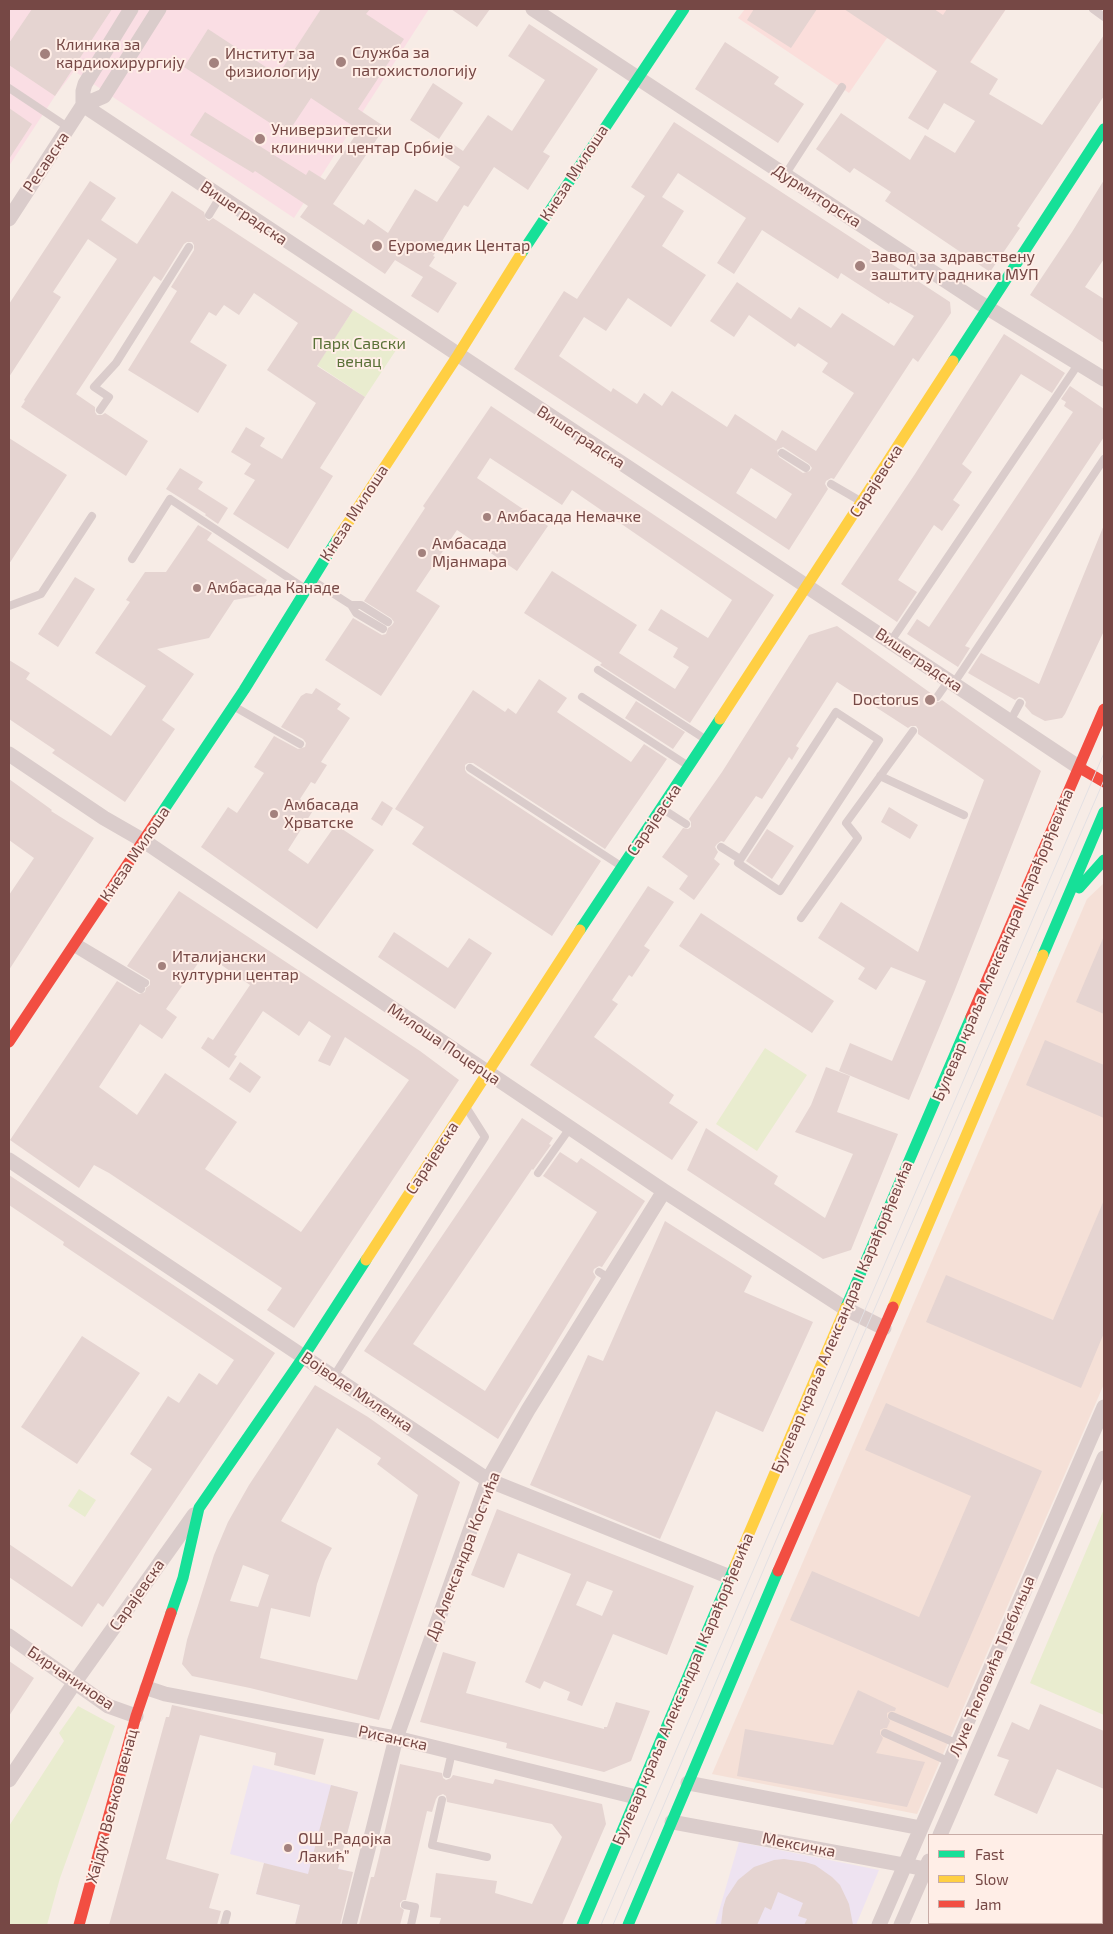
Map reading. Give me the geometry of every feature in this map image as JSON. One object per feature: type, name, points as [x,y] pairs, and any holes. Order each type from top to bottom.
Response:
[{"type":"main road","name":"Кнеза Милоша","points":[[9,1042],[234,706],[309,584],[458,356],[540,226],[684,9]]},
{"type":"main road","name":"Сарајевска","points":[[147,1688],[183,1578],[199,1508],[304,1356],[486,1073],[808,586],[1104,129]]},
{"type":"main road","name":"Булевар краља Александра I Карађорђевића","points":[[582,1925],[1104,709]]},
{"type":"main road","points":[[1080,768],[1099,765]]},
{"type":"main road","points":[[1080,768],[1104,782]]},
{"type":"main road","points":[[628,1925],[772,1584],[884,1328],[1104,812]]},
{"type":"main road","points":[[1062,910],[1096,867],[1104,860]]},
{"type":"main road","name":"Хајдук Вељков венац","points":[[79,1925],[136,1716],[147,1688]]},
{"type":"street","points":[[131,9],[85,84],[82,91],[83,105],[104,96],[159,9]]},
{"type":"street","name":"Дурмиторска","points":[[533,9],[988,308],[1104,379]]},
{"type":"street","name":"Ресавска","points":[[9,219],[83,105]]},
{"type":"street","name":"Вишеградска","points":[[83,105],[1080,768]]},
{"type":"street","name":"Милоша Поцерца","points":[[9,754],[104,818],[144,841],[664,1191],[846,1309],[884,1328]]},
{"type":"street","name":"Војводе Миленка","points":[[9,1160],[488,1480],[730,1577]]},
{"type":"street","name":"Др Александра Костића","points":[[349,1925],[361,1893],[396,1738],[488,1480],[523,1408],[604,1275],[664,1191]]},
{"type":"street","name":"Луке Ћеловића Требињца","points":[[879,1925],[1104,1407]]},
{"type":"street","name":"Луке Ћеловића Требињца","points":[[940,1834],[1104,1458]]},
{"type":"street","name":"Сарајевска","points":[[75,1682],[199,1508]]},
{"type":"street","name":"Бирчанинова","points":[[9,1636],[108,1706],[136,1716]]},
{"type":"street","points":[[9,1780],[75,1682]]},
{"type":"street","name":"Рисанска","points":[[147,1688],[165,1694],[396,1738],[636,1797]]},
{"type":"street","points":[[688,1783],[921,1828]]},
{"type":"street","name":"Мексичка","points":[[672,1822],[905,1865],[928,1865]]},
{"type":"street","points":[[901,1925],[928,1865]]},
{"type":"lane","points":[[1093,9],[1104,16]]},
{"type":"lane","points":[[785,175],[842,87]]},
{"type":"lane","points":[[9,88],[69,128]]},
{"type":"lane","points":[[209,215],[220,197]]},
{"type":"lane","points":[[100,410],[109,397],[94,387],[116,363],[189,247]]},
{"type":"lane","points":[[891,641],[1079,363]]},
{"type":"lane","points":[[782,453],[806,468]]},
{"type":"lane","points":[[938,697],[952,682],[1104,459]]},
{"type":"lane","points":[[831,484],[862,502]]},
{"type":"lane","points":[[132,560],[170,500],[309,584],[351,605],[356,613],[386,626]]},
{"type":"lane","points":[[9,606],[40,594],[92,516]]},
{"type":"lane","points":[[598,670],[706,740]]},
{"type":"lane","points":[[582,697],[689,766]]},
{"type":"lane","points":[[1014,714],[1020,703]]},
{"type":"lane","points":[[234,706],[300,744]]},
{"type":"lane","points":[[836,712],[879,740],[780,891],[738,863],[742,857],[836,712]]},
{"type":"lane","points":[[802,918],[858,838],[846,823],[913,731]]},
{"type":"lane","points":[[470,768],[623,867]]},
{"type":"lane","points":[[880,776],[964,815]]},
{"type":"lane","points":[[663,806],[687,822]]},
{"type":"lane","points":[[722,845],[742,857]]},
{"type":"lane","points":[[74,945],[143,986]]},
{"type":"lane","points":[[334,1376],[485,1137],[465,1106]]},
{"type":"lane","points":[[538,1173],[570,1128]]},
{"type":"lane","points":[[892,1716],[958,1744]]},
{"type":"lane","points":[[885,1733],[950,1762]]},
{"type":"lane","points":[[448,1774],[452,1752]]},
{"type":"lane","points":[[442,1800],[432,1845],[487,1857]]},
{"type":"lane","points":[[405,1905],[415,1908],[411,1925]]},
{"type":"lane","points":[[224,1925],[226,1914]]},
{"type":"shaded area","name":"Универзитетски клинички центар Србије","points":[[9,9],[429,9],[294,218],[74,71],[55,96],[9,166]]},
{"type":"shaded area","points":[[745,9],[1006,9],[956,84],[887,38],[849,93],[738,18]]},
{"type":"shaded area","points":[[1104,883],[1104,1384],[917,1814],[712,1774],[1087,899]]},
{"type":"shaded area","name":"ОШ „Радојка Лакић”","points":[[253,1765],[358,1792],[338,1868],[351,1872],[338,1925],[295,1925],[300,1905],[256,1894],[264,1863],[230,1854]]},
{"type":"shaded area","points":[[739,1842],[879,1870],[856,1925],[715,1925]]},
{"type":"green space","name":"Парк Савски венац","points":[[353,310],[402,341],[365,397],[317,365]]},
{"type":"green space","points":[[765,1048],[807,1075],[757,1151],[716,1124]]},
{"type":"green space","points":[[79,1489],[96,1500],[85,1517],[68,1506]]},
{"type":"green space","points":[[1104,1509],[1104,1715],[1030,1683]]},
{"type":"green space","points":[[78,1706],[115,1726],[60,1878],[47,1925],[9,1925],[9,1826],[64,1741],[59,1733]]},
{"type":"building","name":"Клиника за кардиохирургију","points":[[32,9],[112,9],[55,96],[9,65],[9,43]]},
{"type":"building","points":[[321,9],[370,9],[366,14],[404,39],[358,109],[385,127],[333,204],[364,225],[368,219],[388,233],[415,189],[437,202],[460,167],[442,155],[450,142],[463,151],[488,115],[512,131],[545,80],[508,56],[529,24],[598,69],[543,152],[550,156],[528,190],[494,167],[468,207],[464,205],[433,256],[435,257],[429,266],[457,283],[438,313],[411,296],[423,277],[395,260],[385,274],[300,217],[308,206],[255,171],[253,173],[190,135],[205,112],[306,175],[309,170],[325,180],[359,130],[311,98],[287,134],[184,67],[208,29],[278,75]]},
{"type":"building","points":[[451,9],[490,9],[477,27]]},
{"type":"building","points":[[754,9],[817,9],[791,48],[747,20]]},
{"type":"building","points":[[844,9],[934,9],[943,15],[947,9],[1006,9],[970,62],[998,79],[989,94],[1042,125],[1104,35],[1104,96],[1017,226],[1020,228],[990,272],[885,201],[891,192],[854,168],[850,173],[816,149],[841,113],[910,160],[925,135],[955,153],[975,121],[944,103],[928,130],[908,118],[937,71]]},
{"type":"building","points":[[725,42],[779,77],[774,84],[804,104],[778,143],[695,89]]},
{"type":"building","points":[[433,83],[463,103],[439,139],[410,120]]},
{"type":"building","points":[[9,108],[32,124],[9,159]]},
{"type":"building","points":[[674,122],[950,302],[951,313],[918,362],[913,358],[834,479],[831,478],[826,481],[825,484],[828,489],[789,550],[514,369],[564,291],[577,299],[645,196],[631,187]],"holes":[[[678,173],[746,218],[717,263],[734,274],[762,230],[838,279],[841,273],[889,304],[890,302],[914,316],[894,346],[842,313],[831,328],[799,307],[791,319],[737,282],[710,321],[734,337],[749,315],[795,347],[798,343],[828,363],[822,372],[854,393],[816,451],[782,430],[776,441],[735,414],[727,427],[672,391],[662,406],[644,393],[637,404],[613,388],[611,392],[559,356],[584,317],[606,331],[628,298],[671,327],[706,275],[662,246],[684,211],[662,197]],[[783,447],[812,468],[810,471],[803,473],[779,457],[777,450]],[[751,468],[792,494],[776,519],[736,493]]]},
{"type":"building","points":[[1104,180],[1104,259],[1085,287],[1104,299],[1104,343],[1030,295]]},
{"type":"building","points":[[90,181],[116,198],[101,220],[137,244],[172,191],[204,212],[206,219],[209,221],[213,218],[353,310],[317,366],[365,397],[320,468],[333,476],[288,549],[233,514],[255,480],[244,474],[251,464],[231,452],[246,427],[265,438],[260,446],[282,459],[316,403],[267,370],[298,323],[254,293],[239,315],[224,305],[216,316],[209,312],[190,342],[227,365],[198,413],[128,370],[177,291],[171,287],[194,250],[192,242],[184,244],[161,281],[154,276],[76,394],[95,407],[97,415],[105,413],[148,441],[126,476],[21,407],[117,259],[88,239],[53,292],[61,297],[9,377],[9,304]]},
{"type":"building","points":[[1004,334],[1065,373],[1052,393],[1021,374],[962,464],[972,472],[953,500],[960,505],[942,531],[934,525],[898,580],[917,592],[897,622],[841,584],[915,474]]},
{"type":"building","points":[[1070,386],[1104,409],[1104,437],[965,646],[970,648],[958,667],[907,634],[917,619],[929,627],[1073,412],[1064,406],[1066,402],[1061,399]]},
{"type":"building","points":[[491,406],[774,595],[690,723],[524,613],[552,571],[637,625],[619,653],[675,689],[689,667],[673,657],[678,648],[648,630],[661,609],[708,638],[732,600],[572,490],[562,505],[490,458],[477,478],[548,526],[517,571],[457,530],[416,591],[440,606],[381,696],[325,660],[353,618],[382,635],[386,634],[388,628],[394,622],[391,618],[364,601],[425,508],[423,506]]},
{"type":"building","points":[[9,438],[67,475],[9,564]]},
{"type":"building","points":[[180,468],[203,482],[198,489],[228,508],[218,524],[206,514],[166,489]]},
{"type":"building","points":[[198,525],[212,533],[207,540],[267,580],[256,596],[234,600],[209,638],[157,649],[194,674],[162,720],[175,729],[125,802],[52,753],[55,750],[9,719],[9,660],[30,673],[26,679],[111,736],[146,686],[95,653],[130,602],[126,600],[145,572],[166,572]]},
{"type":"building","points":[[1104,525],[1104,631],[1065,714],[1062,718],[1045,721],[1032,714],[1025,706],[1026,702],[1023,698],[1019,697],[1015,700],[968,673],[981,653],[1039,684]]},
{"type":"building","points":[[75,577],[95,589],[58,647],[38,634]]},
{"type":"building","points":[[837,626],[932,694],[934,702],[942,700],[1041,771],[954,992],[909,1100],[839,1071],[850,1043],[892,1061],[926,981],[891,967],[876,990],[858,979],[865,968],[818,938],[841,902],[918,952],[984,780],[918,734],[916,726],[908,728],[837,682],[796,746],[799,748],[792,760],[789,757],[762,799],[756,796],[724,842],[721,841],[715,847],[718,852],[714,859],[720,864],[694,900],[679,889],[688,876],[662,857],[683,828],[688,829],[691,827],[689,819],[722,772],[809,635]]},
{"type":"building","points":[[539,679],[567,698],[557,712],[631,762],[644,744],[667,759],[605,849],[473,763],[465,765],[467,773],[601,861],[552,936],[412,844],[424,827],[395,809],[473,690],[505,712],[508,708],[516,714]]},
{"type":"building","points":[[316,688],[341,704],[337,709],[350,718],[321,762],[327,765],[315,784],[311,782],[300,799],[314,809],[288,850],[308,864],[334,827],[339,827],[374,850],[317,929],[201,847],[228,807],[237,813],[264,773],[254,767],[274,736],[298,749],[305,747],[306,743],[303,739],[281,727],[301,696],[306,693],[312,694]]},
{"type":"building","points":[[636,701],[685,732],[673,749],[625,718]]},
{"type":"building","points":[[9,779],[51,811],[94,838],[9,970],[9,895],[34,858],[9,840]]},
{"type":"building","points":[[382,801],[393,808],[382,826],[371,819]]},
{"type":"building","points":[[889,807],[918,825],[910,839],[881,822]]},
{"type":"building","points":[[767,829],[794,846],[772,879],[746,861]]},
{"type":"building","points":[[648,886],[674,902],[644,946],[650,950],[632,977],[629,975],[612,1000],[618,1004],[594,1037],[674,1095],[669,1103],[698,1122],[672,1160],[530,1065]]},
{"type":"building","points":[[179,891],[420,1051],[459,1080],[294,1328],[267,1310],[282,1288],[109,1173],[94,1165],[79,1188],[10,1140],[117,981],[139,994],[145,992],[146,988],[150,985],[150,980],[127,966]],"holes":[[[210,957],[250,985],[213,1040],[208,1037],[201,1048],[229,1068],[237,1056],[234,1055],[263,1011],[299,1036],[309,1021],[331,1036],[318,1061],[330,1066],[345,1037],[409,1080],[301,1232],[205,1169],[237,1122],[165,1073],[137,1115],[99,1087],[140,1024],[162,1039],[177,1017],[166,1009],[201,959],[206,963]]]},
{"type":"building","points":[[701,913],[834,1001],[812,1033],[679,946]]},
{"type":"building","points":[[394,932],[448,968],[469,938],[492,953],[455,1009],[378,957]]},
{"type":"building","points":[[1104,936],[1104,1014],[1076,1002]]},
{"type":"building","points":[[1045,1040],[1104,1065],[1104,1118],[1026,1085]]},
{"type":"building","points":[[240,1062],[261,1077],[250,1093],[229,1079]]},
{"type":"building","points":[[826,1067],[850,1076],[837,1112],[898,1134],[851,1250],[823,1259],[687,1170],[706,1128],[778,1176],[774,1184],[825,1218],[853,1154],[795,1132],[811,1105]]},
{"type":"building","points":[[522,1118],[553,1138],[549,1144],[551,1145],[532,1169],[413,1344],[485,1391],[597,1212],[543,1176],[560,1152],[577,1163],[581,1158],[645,1201],[602,1267],[599,1266],[594,1269],[593,1272],[596,1277],[498,1439],[364,1351]]},
{"type":"building","points":[[9,1175],[275,1353],[103,1607],[98,1603],[82,1627],[9,1577],[9,1544],[72,1587],[152,1469],[130,1454],[168,1396],[179,1403],[199,1373],[217,1385],[234,1360],[63,1245],[64,1242],[9,1205]]},
{"type":"building","points":[[1104,1200],[1104,1333],[1081,1388],[926,1322],[946,1275],[1053,1320]]},
{"type":"building","points":[[665,1221],[752,1276],[744,1292],[813,1322],[763,1432],[716,1411],[660,1539],[530,1485],[588,1355],[603,1361]]},
{"type":"building","points":[[82,1336],[140,1373],[77,1464],[21,1427]]},
{"type":"building","points":[[315,1385],[368,1417],[460,1482],[379,1720],[250,1688],[192,1676],[182,1664],[187,1640],[214,1555],[228,1522],[249,1485]],"holes":[[[337,1428],[381,1458],[377,1464],[418,1495],[357,1680],[260,1658],[271,1608],[310,1617],[317,1584],[332,1548],[281,1521]],[[243,1565],[269,1575],[258,1607],[230,1601]]]},
{"type":"building","points":[[886,1403],[1042,1471],[948,1688],[790,1620],[812,1571],[919,1617],[971,1496],[865,1450]]},
{"type":"building","points":[[497,1509],[694,1586],[667,1655],[613,1634],[582,1706],[567,1700],[570,1692],[544,1681],[540,1689],[525,1682],[571,1574],[518,1553],[504,1588],[471,1575]],"holes":[[[587,1581],[613,1591],[602,1616],[576,1605]]]},
{"type":"building","points":[[443,1652],[476,1662],[466,1693],[604,1729],[604,1727],[607,1727],[616,1702],[650,1711],[631,1761],[604,1772],[506,1748],[507,1743],[420,1722]]},
{"type":"building","points":[[9,1661],[34,1678],[9,1716]]},
{"type":"building","points":[[858,1690],[896,1708],[895,1711],[887,1713],[890,1721],[887,1728],[880,1730],[883,1738],[876,1753],[925,1762],[907,1807],[737,1776],[745,1729],[833,1745]]},
{"type":"building","points":[[1040,1704],[1104,1731],[1104,1789],[1057,1769],[1037,1814],[994,1795],[1009,1760],[997,1756],[1012,1722],[1029,1730]]},
{"type":"building","points":[[172,1705],[324,1739],[315,1775],[274,1765],[276,1753],[200,1735],[166,1859],[219,1874],[209,1908],[221,1911],[217,1925],[109,1925],[166,1717],[169,1717]]},
{"type":"building","points":[[400,1764],[442,1773],[443,1778],[446,1780],[453,1775],[493,1784],[495,1779],[602,1804],[606,1824],[562,1925],[439,1925],[441,1918],[430,1917],[436,1873],[497,1881],[495,1893],[532,1904],[562,1837],[552,1824],[447,1802],[446,1796],[443,1794],[436,1799],[432,1812],[427,1811],[406,1900],[400,1903],[400,1907],[404,1910],[400,1925],[359,1925],[371,1877],[374,1877]]},
{"type":"building","points":[[331,1785],[358,1792],[338,1869],[353,1872],[340,1925],[295,1925],[300,1905],[256,1894],[264,1863],[308,1874]]},
{"type":"building","points":[[784,1859],[815,1865],[832,1877],[840,1885],[849,1904],[853,1925],[804,1925],[807,1919],[798,1916],[803,1903],[778,1892],[771,1910],[765,1907],[757,1925],[721,1925],[726,1898],[738,1880],[754,1867],[774,1860]]},
{"type":"tram line","points":[[601,1925],[1104,753]]},
{"type":"tram line","points":[[613,1925],[858,1347],[1104,780]]},
{"type":"traffic: fast","points":[[521,254],[684,9]]},
{"type":"traffic: fast","points":[[953,361],[1104,129]]},
{"type":"traffic: fast","points":[[157,820],[244,690],[338,538]]},
{"type":"traffic: fast","points":[[580,930],[720,719]]},
{"type":"traffic: fast","points":[[1043,955],[1104,812]]},
{"type":"traffic: fast","points":[[1079,888],[1104,860]]},
{"type":"traffic: fast","points":[[846,1307],[971,1017]]},
{"type":"traffic: fast","points":[[171,1613],[183,1578],[199,1508],[304,1356],[366,1260]]},
{"type":"traffic: fast","points":[[582,1925],[735,1566]]},
{"type":"traffic: fast","points":[[628,1925],[778,1571]]},
{"type":"traffic: slow","points":[[338,538],[458,355],[521,254]]},
{"type":"traffic: slow","points":[[720,719],[953,361]]},
{"type":"traffic: slow","points":[[366,1260],[580,930]]},
{"type":"traffic: slow","points":[[893,1307],[1043,955]]},
{"type":"traffic: slow","points":[[735,1566],[846,1307]]},
{"type":"traffic: jam","points":[[971,1017],[1104,709]]},
{"type":"traffic: jam","points":[[1080,768],[1104,782]]},
{"type":"traffic: jam","points":[[9,1042],[157,820]]},
{"type":"traffic: jam","points":[[778,1571],[893,1307]]},
{"type":"traffic: jam","points":[[79,1925],[136,1716],[171,1613]]},
{"type":"place","name":"Клиника за кардиохирургију","points":[[45,54]]},
{"type":"place","name":"Служба за патохистологију","points":[[341,62]]},
{"type":"place","name":"Институт за физиологију","points":[[214,63]]},
{"type":"place","name":"Универзитетски клинички центар Србије","points":[[260,139]]},
{"type":"place","name":"Еуромедик Центар","points":[[377,246]]},
{"type":"place","name":"Завод за здравствену заштиту радника МУП","points":[[860,266]]},
{"type":"place","name":"Амбасада Немачке","points":[[487,517]]},
{"type":"place","name":"Амбасада Мјанмара","points":[[422,553]]},
{"type":"place","name":"Амбасада Канаде","points":[[197,588]]},
{"type":"place","name":"Doctorus","points":[[930,700]]},
{"type":"place","name":"Амбасада Хрватске","points":[[274,814]]},
{"type":"place","name":"Италијански културни центар","points":[[162,966]]},
{"type":"place","name":"ОШ „Радојка Лакић”","points":[[288,1848]]}]
